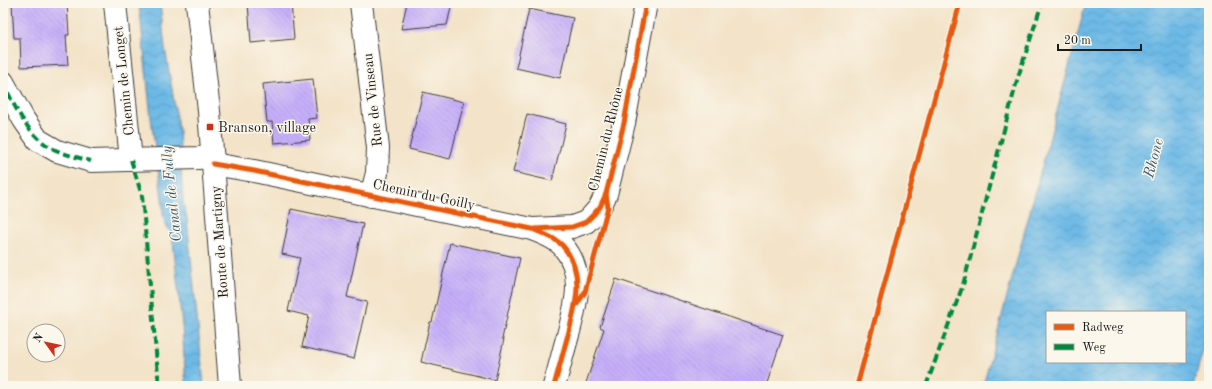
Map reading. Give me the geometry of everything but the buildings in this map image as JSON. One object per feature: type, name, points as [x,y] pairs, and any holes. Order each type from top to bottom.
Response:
[{"type":"street","name":"Chemin de Longet","points":[[115,3],[138,160]]},
{"type":"street","name":"Route de Martigny","points":[[197,3],[209,111],[206,160],[230,386]]},
{"type":"street","name":"Rue de Vinseau","points":[[361,3],[378,148],[377,173],[371,196]]},
{"type":"street","name":"Chemin du Rhône","points":[[532,229],[572,227],[586,222],[600,207],[606,194],[624,123],[646,3]]},
{"type":"street","name":"Chemin du Goilly","points":[[3,82],[24,120],[38,140],[57,151],[91,161],[206,160],[532,229],[551,237],[561,245],[569,255],[575,267],[578,289],[576,306],[554,386]]},
{"type":"water","name":"Canal de Fully","points":[[139,3],[160,3],[165,48],[179,131],[183,202],[187,219],[204,386],[186,386],[182,325],[173,241],[163,217],[163,206],[151,118]]},
{"type":"water","name":"Rhone","points":[[1086,3],[1209,3],[1209,328],[1193,386],[983,386]]},
{"type":"marked path","points":[[926,386],[963,285],[1018,77],[1042,3]]},
{"type":"marked path","points":[[3,82],[24,122],[39,139],[48,146],[62,153],[91,161]]},
{"type":"marked path","points":[[131,160],[142,196],[159,386]]},
{"type":"cycle path","points":[[535,229],[572,227],[586,222],[600,207],[606,194],[624,123],[646,3]]},
{"type":"cycle path","points":[[857,386],[960,3]]},
{"type":"cycle path","points":[[213,164],[254,171],[532,229],[555,240],[562,245],[574,266],[577,277],[577,289],[574,312],[554,386]]},
{"type":"cycle path","points":[[577,304],[585,292],[608,207],[606,194]]},
{"type":"place","name":"Branson, village","points":[[210,127]]}]
